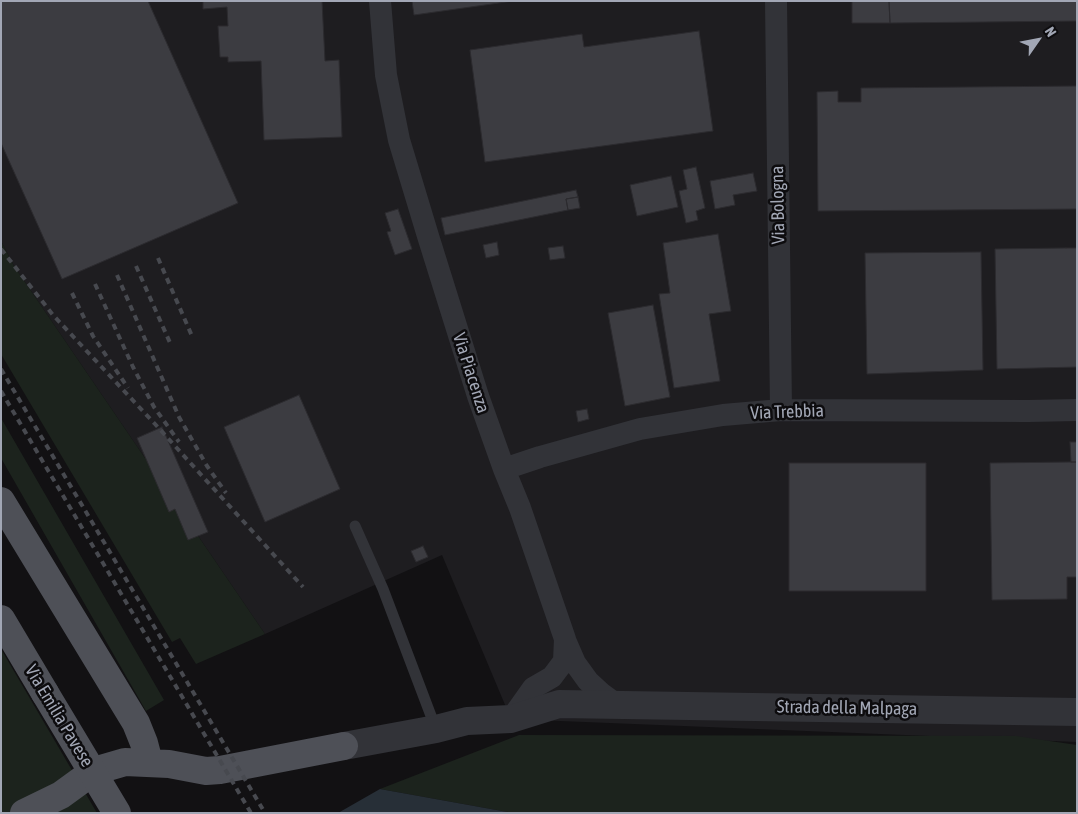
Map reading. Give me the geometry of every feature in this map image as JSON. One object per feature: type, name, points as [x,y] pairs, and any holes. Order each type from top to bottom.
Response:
[{"type":"main road","points":[[1,501],[136,723],[149,762]]},
{"type":"main road","name":"Via Emilia Pavese","points":[[1,619],[117,813]]},
{"type":"main road","points":[[24,813],[61,795],[94,770],[125,762],[169,764],[206,771],[220,770],[344,746]]},
{"type":"street","name":"Via Piacenza","points":[[380,1],[386,75],[399,140],[472,377],[565,639],[564,661],[552,677],[533,688],[511,719]]},
{"type":"street","name":"Via Bologna","points":[[776,1],[781,410]]},
{"type":"street","name":"Via Trebbia","points":[[504,470],[540,457],[640,429],[723,416],[781,410],[1077,410]]},
{"type":"street","points":[[565,639],[575,663],[588,681],[616,704]]},
{"type":"street","name":"Strada della Malpaga","points":[[344,746],[436,729],[467,721],[511,719],[559,704],[1077,712]]},
{"type":"lane","points":[[355,526],[383,589],[436,729]]},
{"type":"shaded area","points":[[1,1],[1077,1],[1077,742],[511,719],[442,555],[265,634],[14,266],[1,241]]},
{"type":"shaded area","points":[[1,241],[14,266],[265,634],[196,664],[180,638],[172,642],[1,354]]},
{"type":"shaded area","points":[[1,418],[164,700],[146,711],[1,458]]},
{"type":"shaded area","points":[[1,649],[97,813],[1,813]]},
{"type":"shaded area","points":[[519,735],[1016,736],[1077,745],[1077,813],[513,813],[380,789]]},
{"type":"shaded area","points":[[380,789],[513,813],[338,813]]},
{"type":"building","points":[[1,1],[148,1],[238,203],[62,279],[1,143]]},
{"type":"building","points":[[203,1],[322,1],[325,61],[339,60],[342,137],[264,140],[261,61],[228,62],[228,57],[220,57],[218,26],[228,26],[227,7],[203,9]]},
{"type":"building","points":[[412,1],[513,1],[414,15]]},
{"type":"building","points":[[852,1],[889,1],[890,23],[852,23]]},
{"type":"building","points":[[889,1],[1077,1],[1077,21],[890,23]]},
{"type":"building","points":[[699,31],[713,131],[485,162],[470,50],[582,34],[584,47]]},
{"type":"building","points":[[1077,86],[1077,209],[818,211],[817,92],[838,91],[838,102],[861,102],[861,88]]},
{"type":"building","points":[[696,167],[705,208],[696,211],[698,220],[686,223],[679,191],[687,189],[683,170]]},
{"type":"building","points":[[753,173],[757,191],[733,195],[735,205],[715,209],[710,181]]},
{"type":"building","points":[[671,176],[678,207],[637,216],[630,185]]},
{"type":"building","points":[[576,190],[578,197],[566,199],[568,210],[445,235],[441,218]]},
{"type":"building","points":[[578,197],[580,208],[568,210],[566,199]]},
{"type":"building","points":[[398,209],[412,249],[395,255],[387,232],[391,231],[385,213]]},
{"type":"building","points":[[718,234],[731,311],[709,314],[720,381],[674,388],[659,294],[670,293],[663,243]]},
{"type":"building","points":[[497,242],[499,255],[486,258],[483,245]]},
{"type":"building","points":[[563,246],[565,258],[550,260],[548,248]]},
{"type":"building","points":[[1077,248],[1077,367],[997,369],[995,249]]},
{"type":"building","points":[[981,252],[983,370],[867,374],[865,253]]},
{"type":"building","points":[[653,305],[670,397],[625,406],[608,313]]},
{"type":"building","points":[[299,395],[340,489],[265,522],[224,427]]},
{"type":"building","points":[[587,409],[589,419],[578,422],[576,411]]},
{"type":"building","points":[[162,427],[208,532],[188,540],[175,509],[169,512],[137,438]]},
{"type":"building","points":[[1070,442],[1077,442],[1077,462],[1071,462]]},
{"type":"building","points":[[1077,462],[1077,577],[1067,577],[1067,599],[992,600],[990,463]]},
{"type":"building","points":[[789,463],[926,463],[926,591],[789,591]]},
{"type":"building","points":[[423,546],[428,557],[416,562],[411,551]]},
{"type":"railway","points":[[1,249],[53,315],[303,587]]},
{"type":"railway","points":[[158,258],[192,336]]},
{"type":"railway","points":[[136,266],[171,345]]},
{"type":"railway","points":[[117,275],[179,417],[207,466],[226,493]]},
{"type":"railway","points":[[95,284],[133,367],[154,407],[179,442]]},
{"type":"railway","points":[[72,293],[93,336],[128,388]]},
{"type":"railway","points":[[1,369],[265,813]]},
{"type":"railway","points":[[1,391],[251,813]]}]
